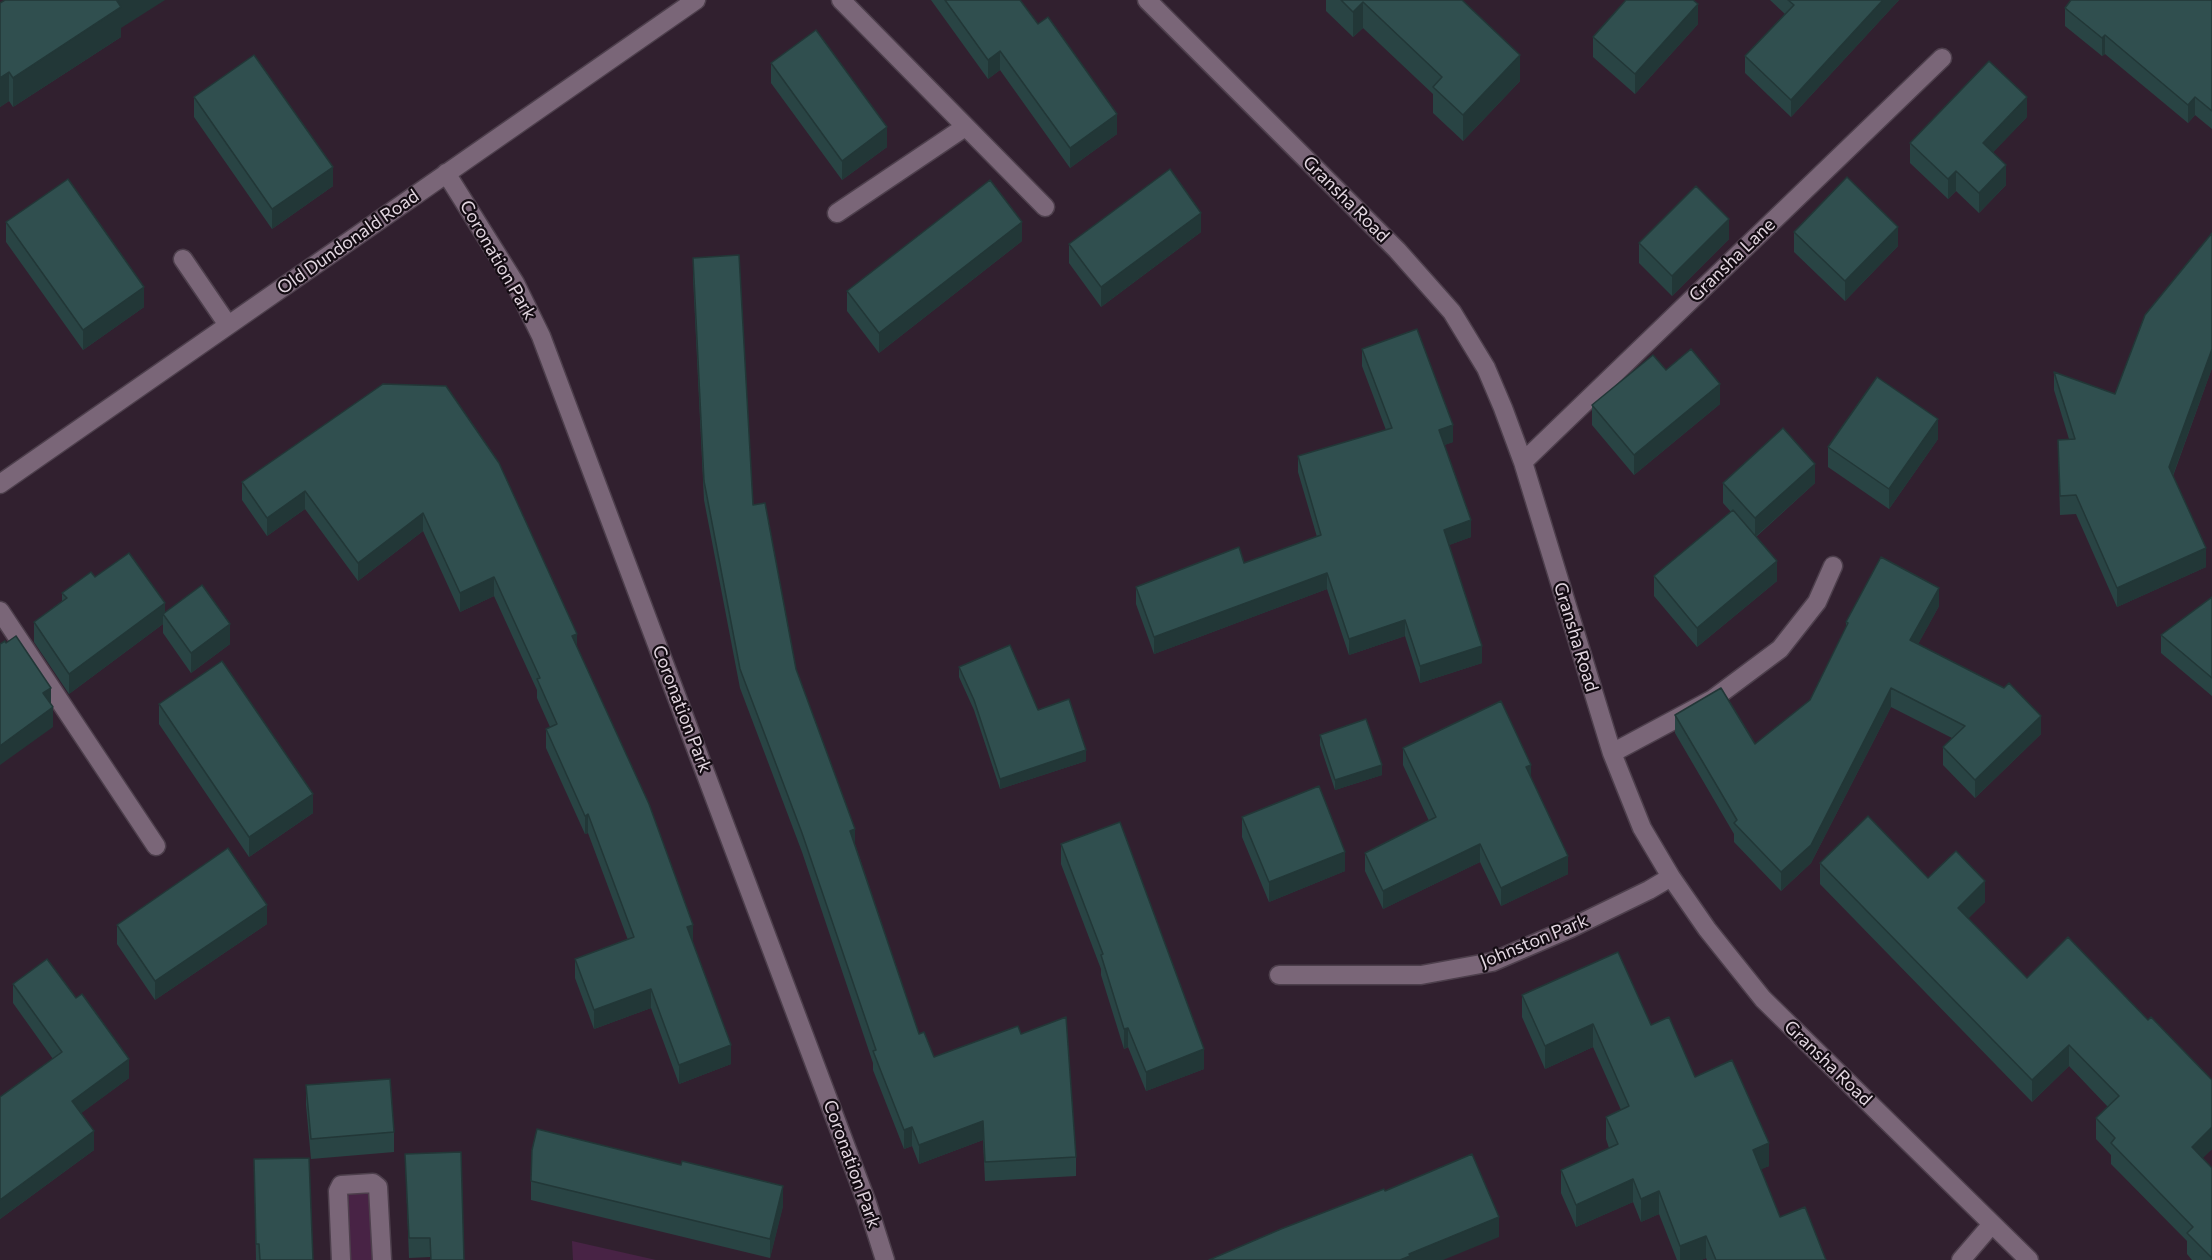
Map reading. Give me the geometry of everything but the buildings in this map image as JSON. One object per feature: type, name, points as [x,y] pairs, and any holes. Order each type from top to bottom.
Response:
[{"type":"street","name":"Old Dundonald Road","points":[[0,484],[696,0]]},
{"type":"street","points":[[841,0],[1045,207]]},
{"type":"street","name":"Gransha Road","points":[[1147,0],[1397,250],[1452,312],[1486,368],[1522,462],[1612,753],[1642,828],[1671,877],[1707,929],[1763,999],[2029,1260]]},
{"type":"street","name":"Gransha Lane","points":[[1522,462],[1942,57]]},
{"type":"street","points":[[837,213],[965,127]]},
{"type":"street","name":"Coronation Park","points":[[446,173],[515,283],[542,336],[867,1203],[885,1260]]},
{"type":"street","points":[[183,259],[228,325]]},
{"type":"street","points":[[1612,753],[1713,699],[1780,649],[1817,602],[1833,566]]},
{"type":"street","points":[[0,611],[156,846]]},
{"type":"street","name":"Johnston Park","points":[[1280,975],[1421,975],[1492,962],[1571,928],[1671,877]]},
{"type":"street","points":[[340,1260],[338,1191],[341,1185],[373,1183],[378,1187],[382,1260]]},
{"type":"street","points":[[1961,1260],[1992,1224]]},
{"type":"shaded area","points":[[372,1190],[376,1260],[346,1260],[342,1191]]},
{"type":"shaded area","points":[[572,1241],[656,1260],[573,1260]]}]
